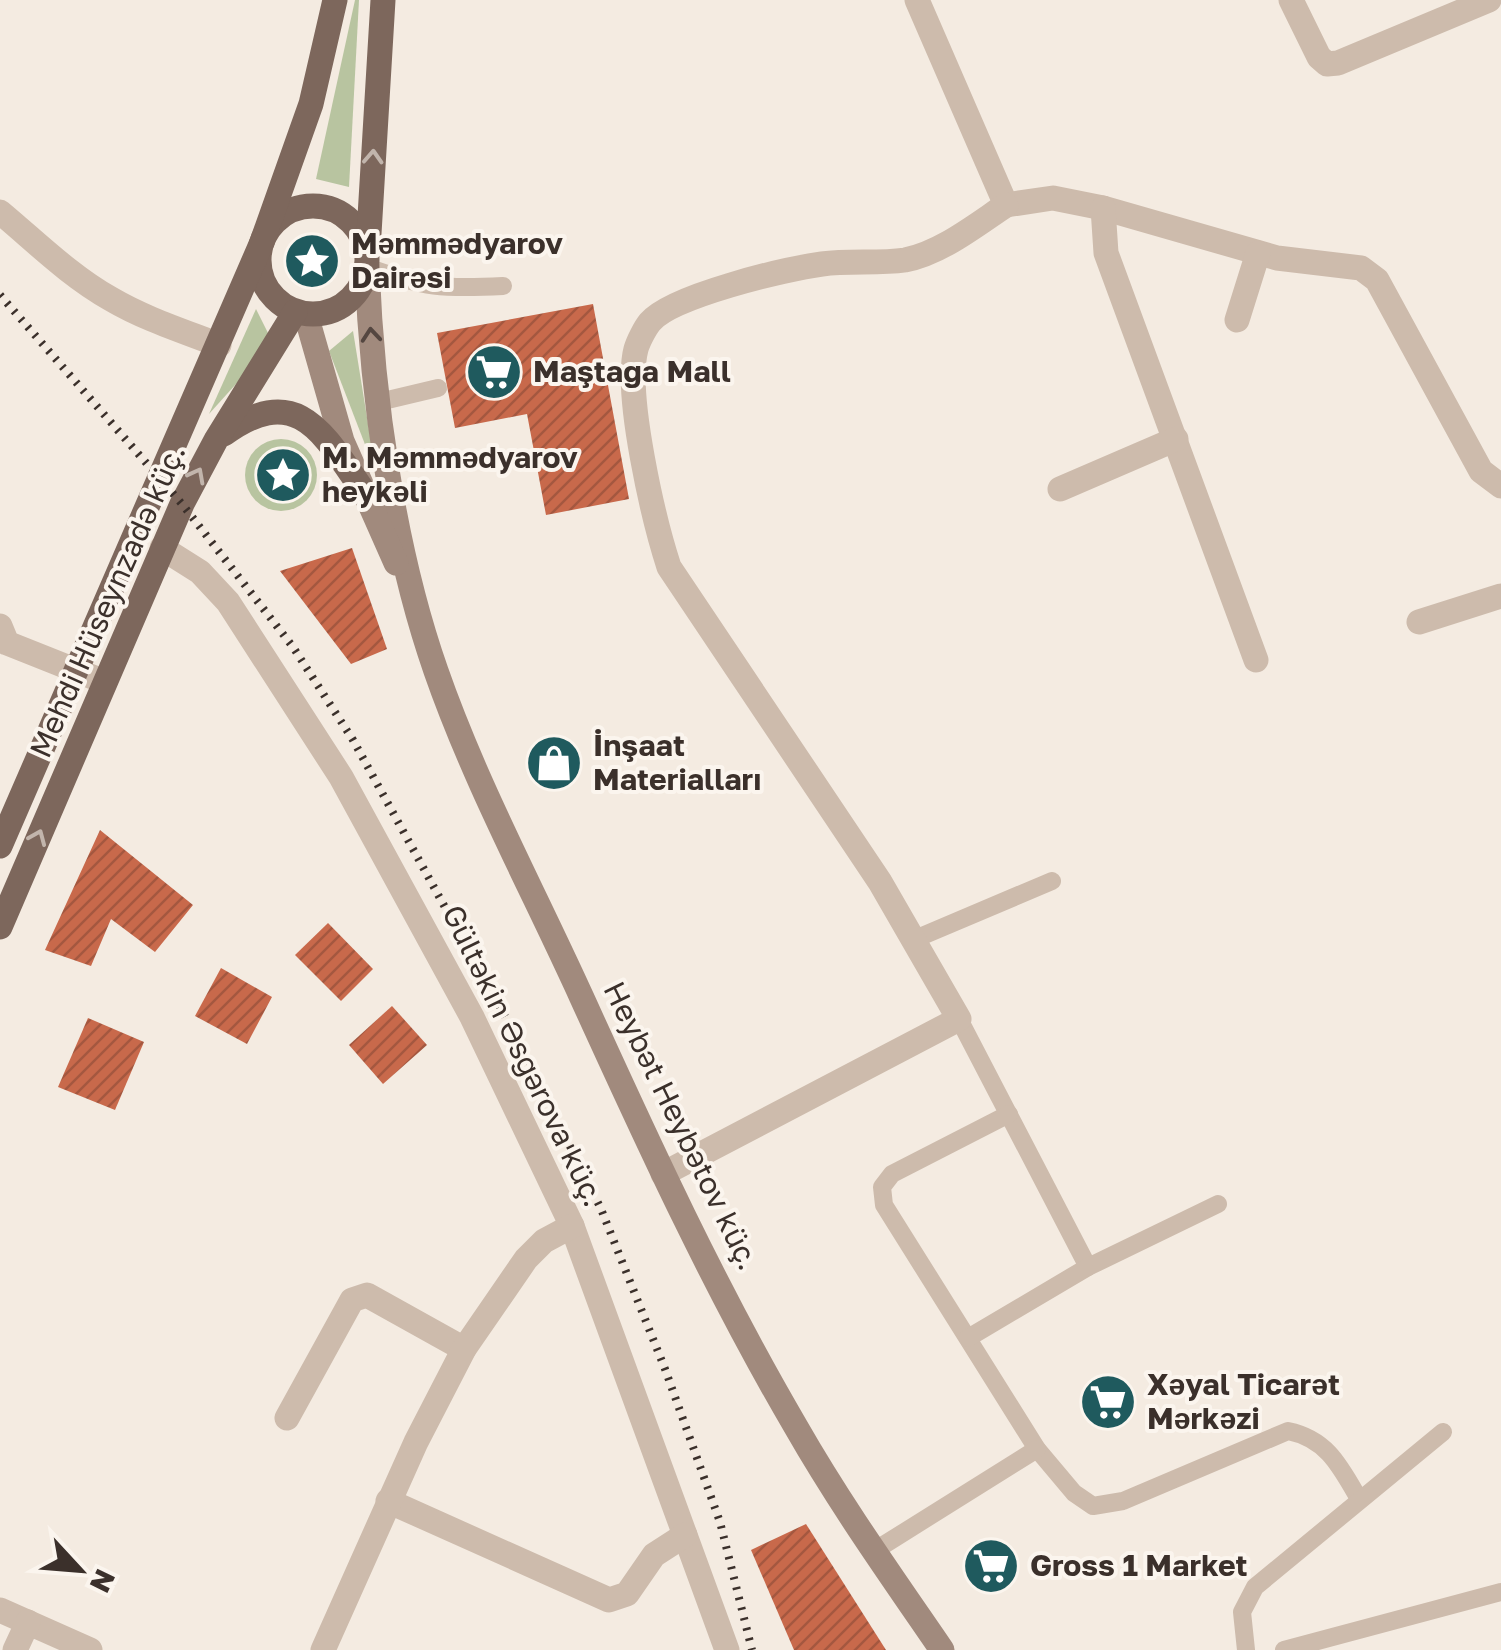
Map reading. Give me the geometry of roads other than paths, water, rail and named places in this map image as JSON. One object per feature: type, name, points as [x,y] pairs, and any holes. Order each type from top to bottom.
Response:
[{"type":"main road","name":"Mehdi Hüseynzadə küç.","points":[[0,846],[262,242],[311,104],[334,0]]},
{"type":"main road","points":[[383,0],[367,261],[364,279],[352,300],[330,312],[301,313],[274,299],[262,278],[262,242],[284,214],[320,206],[342,214],[359,232],[367,261],[379,402],[414,604]]},
{"type":"main road","name":"Mehdi Hüseynzadə küç.","points":[[0,927],[162,548],[216,440],[301,313]]},
{"type":"main road","points":[[301,313],[332,410],[414,604]]},
{"type":"main road","points":[[216,440],[245,418],[264,412],[297,414],[320,428],[364,492]]},
{"type":"main road","name":"Heybət Heybətov küç.","points":[[414,604],[470,755],[663,1174],[796,1427],[942,1650]]},
{"type":"street","points":[[917,0],[1006,206]]},
{"type":"street","points":[[1292,0],[1326,64],[1338,63],[1489,0]]},
{"type":"street","points":[[663,1174],[958,1019],[915,939],[669,567],[650,500],[634,388],[636,349],[650,322],[672,304],[776,274],[823,264],[908,260],[944,244],[1006,206],[1053,198],[1103,208],[1258,253],[1308,264],[1361,268],[1377,280],[1481,471],[1501,486]]},
{"type":"street","points":[[1103,208],[1106,253],[1256,660]]},
{"type":"street","points":[[0,212],[77,278],[110,299],[142,316],[220,346]]},
{"type":"street","points":[[1237,320],[1258,253]]},
{"type":"street","points":[[1060,490],[1176,439]]},
{"type":"street","name":"Gültəkin Əsgərova küç.","points":[[162,548],[200,572],[228,602],[341,777],[472,1017],[572,1226],[728,1650]]},
{"type":"street","points":[[1419,622],[1501,596]]},
{"type":"street","points":[[2,639],[105,682]]},
{"type":"street","points":[[322,1650],[388,1501],[464,1349],[526,1259],[544,1241],[572,1226]]},
{"type":"street","points":[[287,1418],[352,1300],[368,1296],[464,1349]]},
{"type":"street","points":[[388,1501],[609,1600],[627,1594],[654,1555],[685,1535]]},
{"type":"street","points":[[0,1610],[90,1650]]},
{"type":"street","points":[[15,1650],[28,1622]]},
{"type":"lane","points":[[367,261],[413,284],[443,289],[503,286]]},
{"type":"lane","points":[[379,402],[438,388]]},
{"type":"lane","points":[[915,939],[1052,881]]},
{"type":"lane","points":[[958,1019],[1088,1267]]},
{"type":"lane","points":[[1009,1114],[892,1174],[882,1188],[884,1204],[1038,1449],[1074,1493],[1093,1506],[1123,1501],[1288,1431],[1309,1436],[1332,1454],[1359,1498]]},
{"type":"lane","points":[[968,1338],[1088,1267],[1218,1204]]},
{"type":"lane","points":[[1246,1650],[1242,1612],[1255,1587],[1444,1432]]},
{"type":"lane","points":[[874,1551],[1038,1449]]},
{"type":"lane","points":[[1284,1650],[1501,1592]]},
{"type":"railway","points":[[0,295],[182,504],[293,647],[353,740],[513,1031],[601,1209],[720,1522],[752,1650]]},
{"type":"place","name":"Məmmədyarov Dairəsi","points":[[312,261]]},
{"type":"place","name":"Maştağa Mall","points":[[494,372]]},
{"type":"place","name":"M. Məmmədyarov heykəli","points":[[283,475]]},
{"type":"place","name":"İnşaat Materialları","points":[[554,763]]},
{"type":"place","name":"Xəyal Ticarət Mərkəzi","points":[[1108,1402]]},
{"type":"place","name":"Gross 1 Market","points":[[991,1566]]}]
